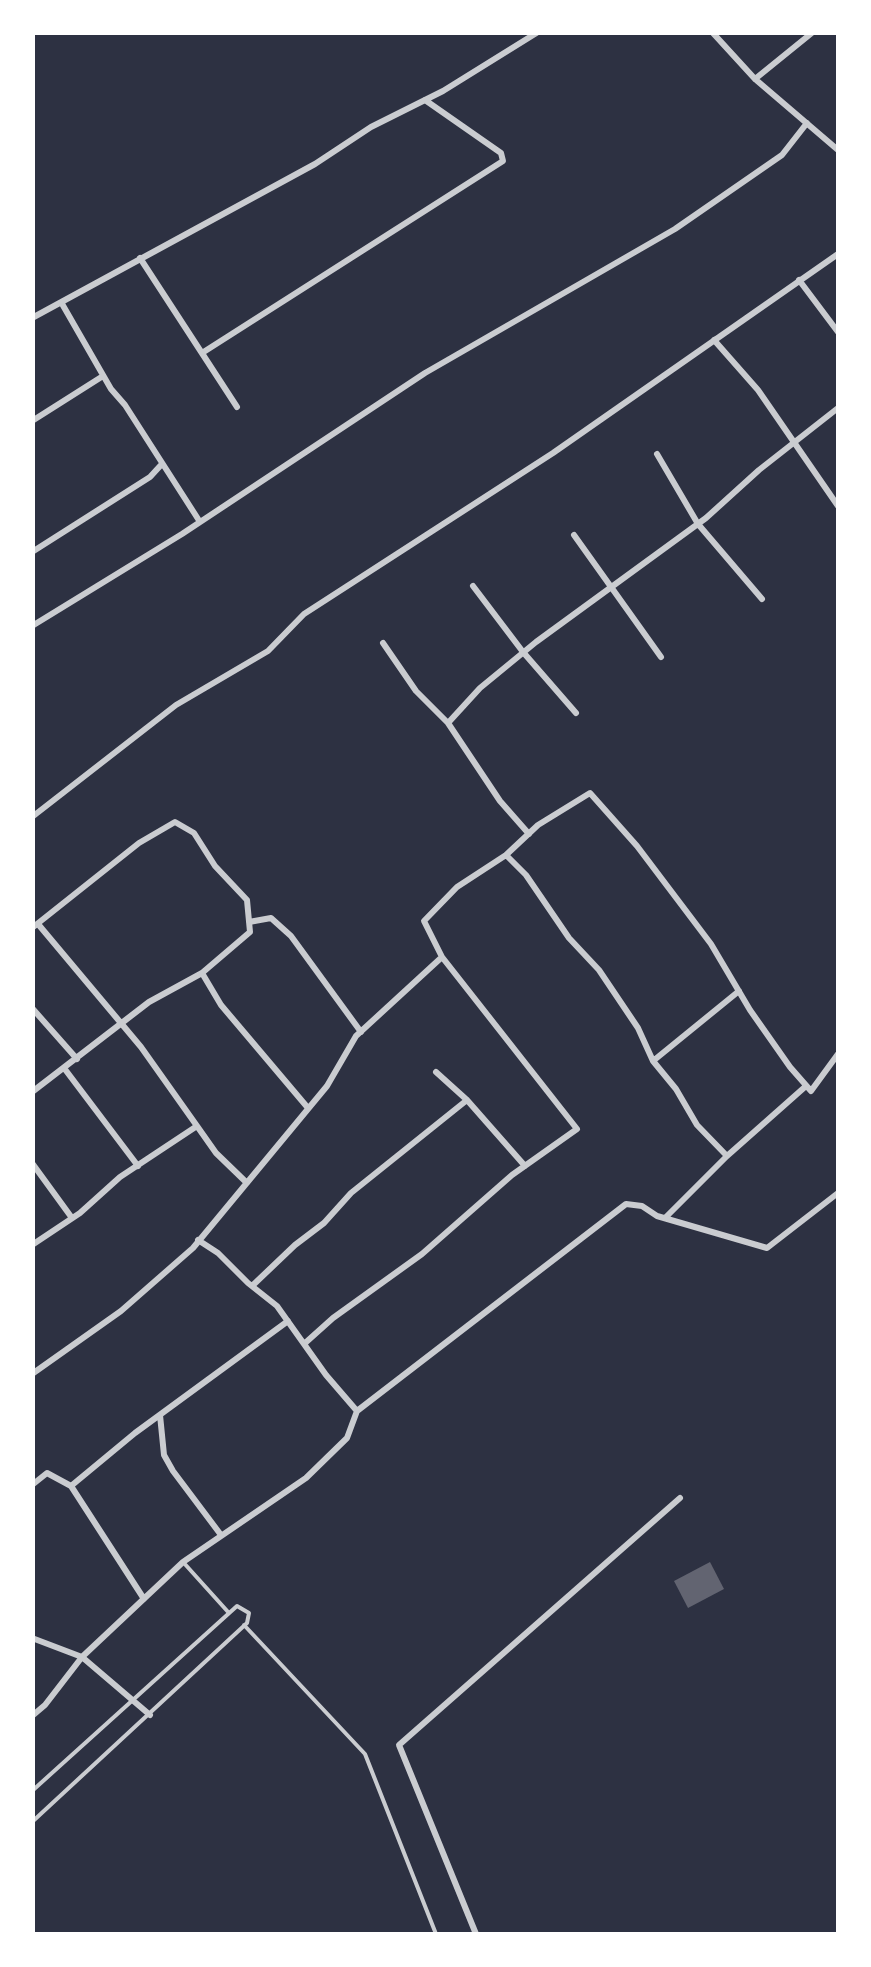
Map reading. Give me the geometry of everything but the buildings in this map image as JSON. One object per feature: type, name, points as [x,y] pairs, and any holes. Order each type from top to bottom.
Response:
[{"type":"street","points":[[712,32],[755,79],[838,150]]},
{"type":"street","points":[[755,79],[813,32]]},
{"type":"street","points":[[32,318],[315,164],[370,127],[426,100],[537,33]]},
{"type":"street","points":[[202,354],[502,161],[500,152],[426,100]]},
{"type":"street","points":[[32,626],[200,522],[425,373],[675,229],[782,155],[807,123]]},
{"type":"street","points":[[32,817],[176,705],[268,651],[304,614],[510,482],[838,254]]},
{"type":"street","points":[[140,258],[237,407]]},
{"type":"street","points":[[799,280],[838,332]]},
{"type":"street","points":[[61,302],[103,376],[200,522]]},
{"type":"street","points":[[714,340],[758,390],[838,506]]},
{"type":"street","points":[[32,421],[103,376]]},
{"type":"street","points":[[448,723],[480,688],[523,652],[698,524],[838,408]]},
{"type":"street","points":[[657,454],[698,524],[762,600]]},
{"type":"street","points":[[32,552],[150,477],[162,465]]},
{"type":"street","points":[[574,535],[661,657]]},
{"type":"street","points":[[473,586],[576,713]]},
{"type":"street","points":[[383,643],[416,691],[448,723],[500,801],[528,834]]},
{"type":"street","points":[[304,1344],[333,1318],[422,1254],[525,1166],[577,1129],[442,957],[424,922],[457,887],[590,794],[637,846],[712,944],[790,1068],[810,1091],[838,1054]]},
{"type":"street","points":[[32,1092],[121,1025],[149,1002],[202,972],[250,932],[247,900],[215,866],[194,833],[174,822],[139,843],[35,926],[121,1025],[171,1086],[216,1153],[247,1183]]},
{"type":"street","points":[[506,854],[526,875],[569,938],[599,970],[697,1125],[728,1156]]},
{"type":"street","points":[[250,922],[271,918],[291,936],[361,1032]]},
{"type":"street","points":[[32,1374],[120,1311],[198,1240],[327,1086],[361,1032],[442,957]]},
{"type":"street","points":[[202,972],[220,1005],[308,1108]]},
{"type":"street","points":[[653,1061],[739,991]]},
{"type":"street","points":[[32,1008],[76,1058]]},
{"type":"street","points":[[64,1068],[138,1166]]},
{"type":"street","points":[[436,1072],[467,1100],[525,1166]]},
{"type":"street","points":[[666,1218],[806,1086]]},
{"type":"street","points":[[252,1286],[352,1194],[467,1100]]},
{"type":"street","points":[[32,1245],[196,1126]]},
{"type":"street","points":[[32,1162],[72,1218]]},
{"type":"street","points":[[32,1716],[46,1705],[82,1657],[183,1562],[306,1478],[347,1438],[357,1411],[610,1213],[626,1204],[642,1206],[666,1218],[767,1248],[838,1193]]},
{"type":"street","points":[[198,1240],[277,1306],[357,1411]]},
{"type":"street","points":[[71,1486],[160,1414],[288,1321]]},
{"type":"street","points":[[160,1414],[164,1455],[221,1535]]},
{"type":"street","points":[[32,1485],[47,1473],[71,1486],[144,1598]]},
{"type":"street","points":[[476,1934],[399,1745],[680,1498]]},
{"type":"street","points":[[32,1638],[82,1657],[150,1715]]},
{"type":"lane","points":[[183,1562],[229,1613]]},
{"type":"lane","points":[[32,1791],[237,1606],[249,1613],[244,1626],[32,1822]]},
{"type":"lane","points":[[244,1626],[362,1748],[436,1934]]}]
